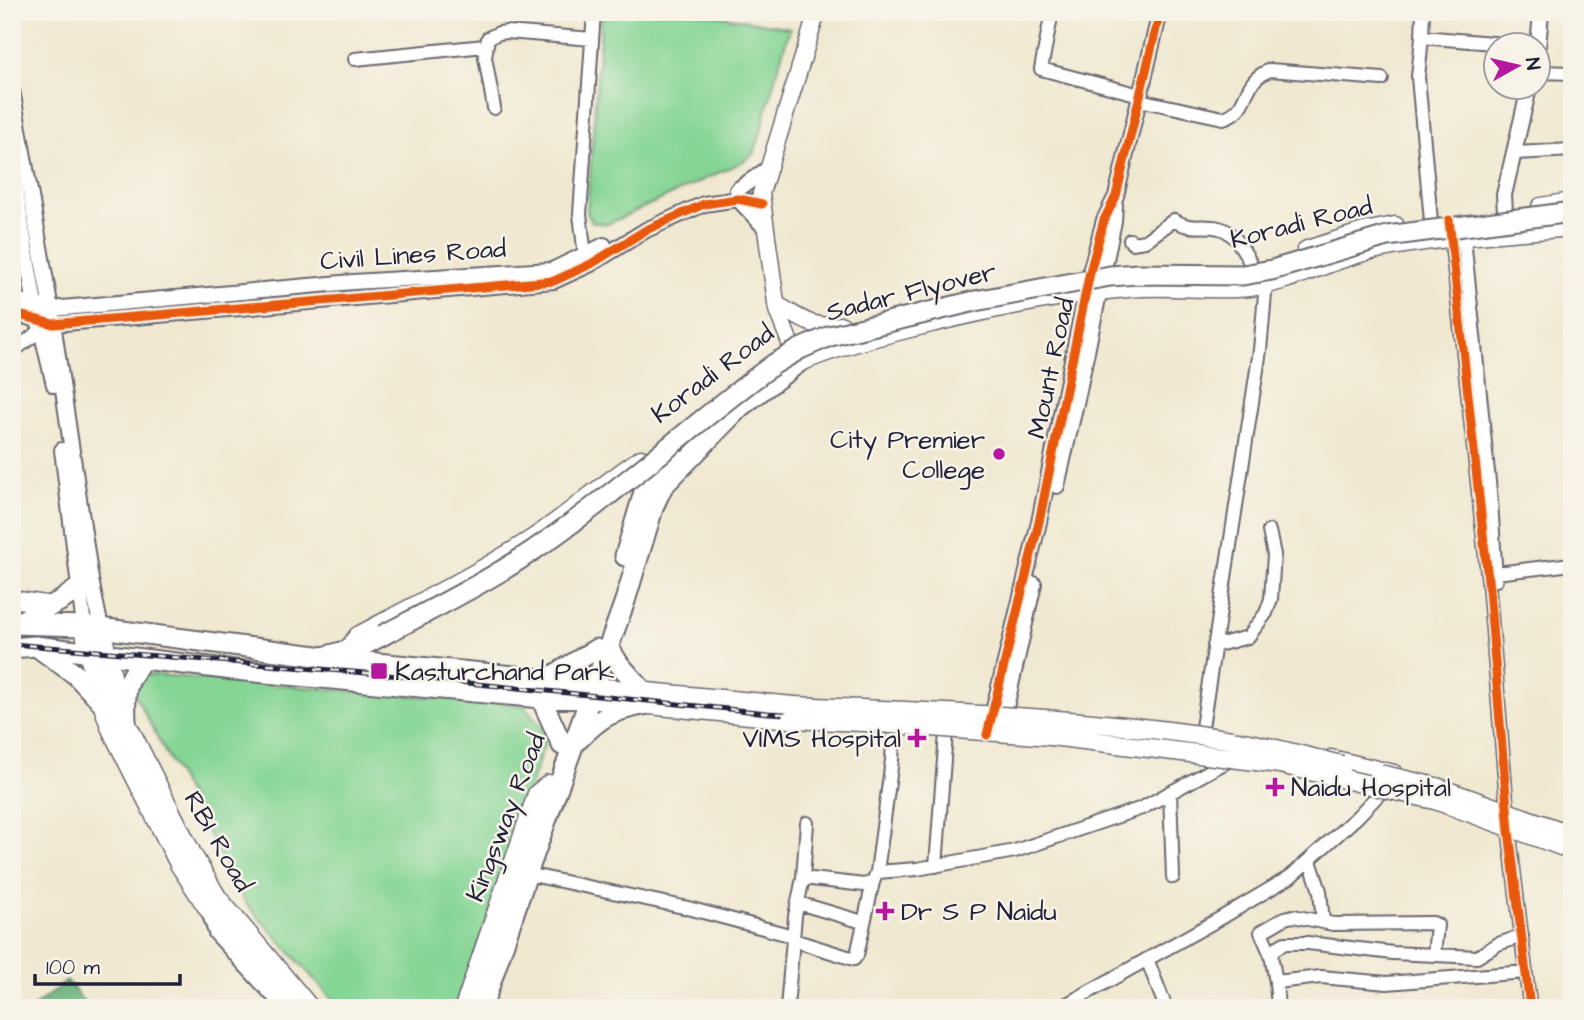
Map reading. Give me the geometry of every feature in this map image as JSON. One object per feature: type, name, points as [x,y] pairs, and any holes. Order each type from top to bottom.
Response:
[{"type":"highway","name":"Sadar Flyover","points":[[385,639],[515,563],[589,510],[774,363],[830,336],[975,300],[1097,278],[1138,274],[1243,275],[1272,270],[1387,236],[1572,212]]},
{"type":"highway","name":"Sadar Flyover","points":[[340,656],[385,639],[491,587],[633,488],[680,445],[776,370],[839,341],[952,311],[1080,287],[1143,279],[1245,282],[1296,270],[1374,244],[1572,219]]},
{"type":"highway","points":[[647,505],[706,440],[794,354]]},
{"type":"highway","points":[[647,505],[647,482],[692,441],[707,407]]},
{"type":"highway","name":"Kingsway Road","points":[[546,791],[587,692],[647,505]]},
{"type":"highway","points":[[14,624],[52,605],[79,587]]},
{"type":"highway","points":[[14,624],[92,627],[340,656],[543,689],[602,648],[619,664],[643,698],[604,715],[568,743],[482,1008]]},
{"type":"highway","points":[[35,646],[76,676],[102,703]]},
{"type":"highway","points":[[12,648],[35,646],[342,679],[587,692]]},
{"type":"highway","points":[[340,656],[342,679]]},
{"type":"highway","points":[[126,722],[128,680],[143,659]]},
{"type":"highway","points":[[543,689],[568,743]]},
{"type":"highway","points":[[473,1008],[546,791]]},
{"type":"main road","points":[[817,12],[762,199],[776,304],[794,354],[821,353],[981,311],[1093,292],[1164,286],[1226,288],[1266,284],[1368,251],[1572,227]]},
{"type":"main road","name":"Koradi Road","points":[[340,656],[358,636],[475,574],[538,535],[601,486],[653,451],[769,358],[794,354],[842,325],[979,293],[1096,271],[1136,267],[1252,266],[1364,232],[1572,202]]},
{"type":"main road","points":[[776,304],[802,321],[820,327],[842,325]]},
{"type":"main road","points":[[12,599],[52,605]]},
{"type":"main road","points":[[92,627],[102,703],[111,729],[173,852],[209,910],[297,1008]]},
{"type":"main road","name":"RBI Road","points":[[97,653],[126,722],[192,854],[217,897],[310,1008]]},
{"type":"main road","points":[[587,692],[865,722],[1051,736],[1280,764],[1435,800],[1572,852]]},
{"type":"main road","points":[[792,713],[808,702],[998,714],[1121,723],[1288,747],[1443,786],[1572,833]]},
{"type":"main road","points":[[792,713],[807,725],[894,727],[1120,746],[1282,768],[1436,804],[1512,835],[1572,852]]},
{"type":"main road","points":[[792,713],[980,716],[1128,727],[1245,743],[1436,787],[1572,833]]},
{"type":"main road","name":"Kingsway Road","points":[[464,1008],[537,794],[546,791]]},
{"type":"street","points":[[585,256],[580,214],[594,12]]},
{"type":"street","points":[[1052,12],[1041,69],[1139,98],[1223,118],[1233,115],[1241,108],[1247,89],[1257,75],[1270,70],[1382,79]]},
{"type":"street","name":"Mount Road","points":[[993,736],[1079,390],[1104,220],[1116,196],[1160,12]]},
{"type":"street","points":[[1423,12],[1418,77],[1430,222]]},
{"type":"street","points":[[1540,32],[1541,12]]},
{"type":"street","points":[[494,108],[485,46],[488,38],[499,33],[592,39]]},
{"type":"street","points":[[1422,37],[1482,42]]},
{"type":"street","points":[[355,59],[485,46]]},
{"type":"street","points":[[1552,72],[1572,73]]},
{"type":"street","points":[[12,90],[51,309]]},
{"type":"street","points":[[1505,212],[1504,195],[1526,102]]},
{"type":"street","points":[[1514,153],[1572,150]]},
{"type":"street","points":[[12,313],[42,320],[554,281],[591,264],[646,230],[704,204],[737,195],[769,169]]},
{"type":"street","points":[[12,170],[91,580],[92,627]]},
{"type":"street","points":[[737,195],[762,199]]},
{"type":"street","points":[[737,195],[766,229]]},
{"type":"street","name":"Civil Lines Road","points":[[42,320],[51,309],[353,282],[551,270],[585,256],[698,197],[737,195]]},
{"type":"street","points":[[1455,219],[1492,501],[1492,573],[1512,835],[1530,1008]]},
{"type":"street","points":[[1130,240],[1132,243],[1145,241],[1174,220],[1183,226],[1222,228],[1240,244],[1252,266]]},
{"type":"street","points":[[1201,734],[1260,350],[1266,284]]},
{"type":"street","points":[[12,299],[42,320],[54,386],[79,587],[92,627]]},
{"type":"street","points":[[12,352],[42,320]]},
{"type":"street","points":[[1214,646],[1248,637],[1266,613],[1271,599],[1274,555],[1269,531]]},
{"type":"street","points":[[1492,573],[1572,564]]},
{"type":"street","points":[[527,874],[688,908],[793,938],[854,959],[875,877],[892,760],[894,727]]},
{"type":"street","points":[[936,866],[946,733]]},
{"type":"street","points":[[803,878],[864,885],[875,877],[1015,851],[1142,808],[1228,761]]},
{"type":"street","points":[[1060,1008],[1290,877],[1382,791],[1392,773]]},
{"type":"street","points":[[1170,792],[1173,877]]},
{"type":"street","points":[[787,1008],[807,823]]},
{"type":"street","points":[[1310,861],[1320,891],[1323,922]]},
{"type":"street","points":[[798,904],[863,922]]},
{"type":"street","points":[[209,910],[216,933],[285,1008]]},
{"type":"street","points":[[1278,1008],[1271,955],[1261,932],[1285,918],[1293,916],[1353,925],[1433,923],[1437,925],[1434,955]]},
{"type":"street","points":[[1353,925],[1353,948]]},
{"type":"street","points":[[1271,955],[1274,949],[1285,943],[1308,943],[1477,957],[1498,944],[1521,936]]},
{"type":"street","points":[[1147,959],[1166,1008]]},
{"type":"street","points":[[1276,982],[1321,977],[1387,983],[1526,972]]},
{"type":"green space","points":[[602,12],[696,12],[790,28],[753,154],[742,162],[608,224],[592,222],[587,212]]},
{"type":"green space","name":"Kasturchand Park","points":[[145,674],[524,705],[547,735],[458,1008],[340,1008],[244,901],[134,693]]},
{"type":"green space","points":[[67,981],[89,1008],[32,1008]]},
{"type":"railway","points":[[12,644],[378,674],[768,713],[1036,728],[1178,742],[1231,749],[1362,776],[1430,794],[1572,843]]},
{"type":"cycle path","points":[[987,735],[1039,522],[1090,272],[1104,220],[1116,196],[1160,12]]},
{"type":"cycle path","points":[[12,313],[53,324],[554,281],[591,264],[646,230],[704,204],[738,199],[762,204]]},
{"type":"cycle path","points":[[1449,220],[1489,589],[1509,831],[1530,1008]]},
{"type":"place","name":"City Premier College","points":[[999,454]]},
{"type":"place","name":"Kasturchand Park","points":[[379,671]]},
{"type":"place","name":"VIMS Hospital","points":[[917,738]]},
{"type":"place","name":"Naidu Hospital","points":[[1275,787]]},
{"type":"place","name":"Dr S P Naidu","points":[[885,911]]}]
